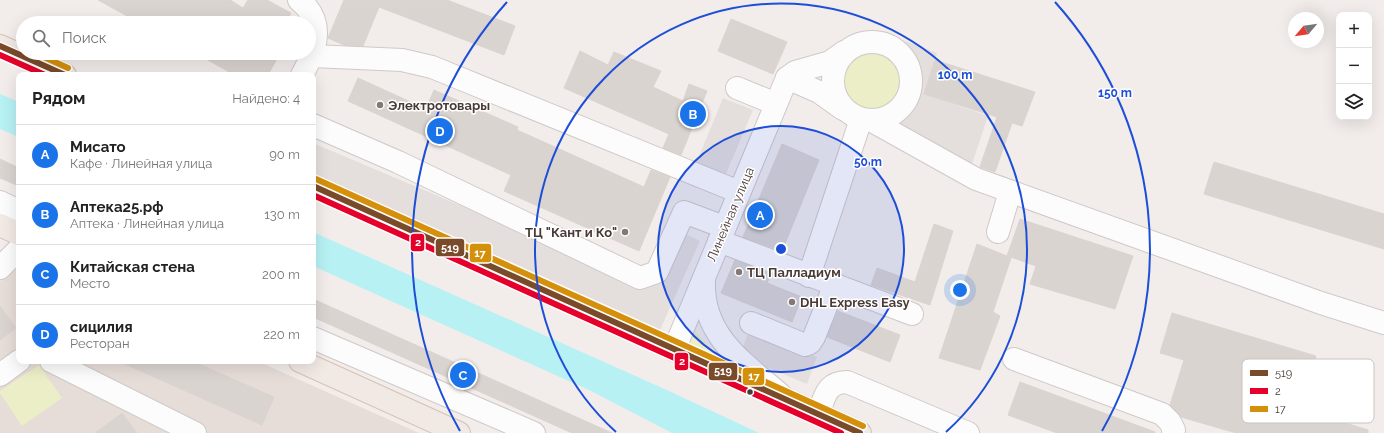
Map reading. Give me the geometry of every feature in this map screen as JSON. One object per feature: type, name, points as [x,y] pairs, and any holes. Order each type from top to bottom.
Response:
[{"type":"main road","points":[[0,37],[16,47]]},
{"type":"main road","points":[[0,46],[16,53]]},
{"type":"main road","points":[[32,60],[59,72]]},
{"type":"main road","points":[[38,60],[59,72]]},
{"type":"main road","points":[[316,187],[860,433]]},
{"type":"main road","points":[[0,225],[16,233]]},
{"type":"main road","points":[[307,364],[459,433]]},
{"type":"street","points":[[299,0],[312,16]]},
{"type":"street","points":[[844,52],[836,65],[832,81],[836,97],[860,117],[887,118],[899,109],[908,97],[911,82],[908,66],[898,52],[884,44],[872,42],[858,44],[844,52],[830,62],[795,72],[787,78],[819,92],[860,117],[976,179],[1321,303],[1384,323]]},
{"type":"street","points":[[316,56],[402,60],[432,67],[739,192]]},
{"type":"street","points":[[304,72],[311,60]]},
{"type":"street","name":"Линейная улица","points":[[674,350],[787,78]]},
{"type":"street","points":[[737,88],[776,104]]},
{"type":"street","points":[[809,276],[860,117]]},
{"type":"street","points":[[316,126],[398,162],[640,278],[657,272],[684,212],[722,234],[809,276],[835,284],[912,314]]},
{"type":"street","points":[[998,232],[1010,192]]},
{"type":"street","points":[[0,202],[16,210]]},
{"type":"street","points":[[0,268],[16,252]]},
{"type":"street","points":[[705,274],[704,297],[708,315],[717,333],[728,349],[788,401]]},
{"type":"street","points":[[751,323],[805,345],[810,343],[814,337],[835,284]]},
{"type":"street","points":[[316,339],[534,433]]},
{"type":"street","points":[[1014,358],[1162,414],[1170,422],[1174,430],[1173,433]]},
{"type":"street","points":[[0,375],[16,362]]},
{"type":"street","points":[[57,364],[191,432]]},
{"type":"street","points":[[818,414],[830,386],[837,382],[847,382],[968,433]]},
{"type":"shaded area","points":[[888,37],[908,42],[937,53],[925,94],[988,116],[972,164],[871,113],[884,111],[894,104],[901,94],[903,81],[901,68],[893,58],[872,42]]},
{"type":"shaded area","points":[[723,98],[753,110],[722,183],[693,171]]},
{"type":"shaded area","points":[[316,144],[650,286],[684,233],[700,241],[659,332],[316,178]]},
{"type":"shaded area","points":[[16,269],[16,364],[264,364],[419,433],[0,433],[0,281]]},
{"type":"shaded area","points":[[749,330],[817,357],[807,384],[740,356]]},
{"type":"green space","points":[[865,50],[877,50],[893,59],[900,69],[902,81],[900,93],[893,103],[877,112],[865,112],[854,107],[845,98],[840,87],[840,75],[845,64],[854,55]]},
{"type":"green space","points":[[690,324],[727,369],[682,349]]},
{"type":"green space","points":[[39,365],[62,398],[22,426],[0,391]]},
{"type":"water","points":[[0,94],[16,101],[16,136],[0,129]]},
{"type":"water","points":[[316,233],[669,391],[759,433],[672,433],[591,391],[316,267]]},
{"type":"building","points":[[98,0],[230,0],[243,8],[248,0],[267,0],[291,13],[290,16],[127,16]]},
{"type":"building","points":[[344,0],[447,0],[515,26],[504,55],[379,7],[363,46],[344,45],[328,38]]},
{"type":"building","points":[[731,19],[787,42],[773,74],[718,51]]},
{"type":"building","points":[[580,51],[608,65],[614,52],[661,71],[653,87],[683,101],[689,84],[707,91],[681,155],[663,148],[669,134],[564,88]]},
{"type":"building","points":[[208,60],[276,60],[270,72],[230,72]]},
{"type":"building","points":[[935,60],[1035,92],[1022,126],[1012,123],[995,172],[980,167],[997,117],[924,94]]},
{"type":"building","points":[[358,78],[426,109],[434,90],[518,127],[517,130],[644,187],[651,170],[670,177],[639,251],[504,191],[511,175],[348,101]]},
{"type":"building","points":[[782,144],[819,160],[782,251],[743,237]]},
{"type":"building","points":[[0,159],[16,167],[16,185],[0,178]]},
{"type":"building","points":[[1214,162],[1384,214],[1384,249],[1204,194]]},
{"type":"building","points":[[1020,219],[1133,256],[1115,309],[1030,284],[1036,266],[1008,256],[1011,258],[993,312],[1000,316],[980,370],[939,358],[977,244],[1007,256]]},
{"type":"building","points":[[934,224],[953,231],[930,305],[871,285],[877,268],[915,282]]},
{"type":"building","points":[[735,260],[771,274],[767,283],[802,297],[792,322],[721,293]]},
{"type":"building","points":[[316,300],[612,433],[572,433],[316,318]]},
{"type":"building","points":[[0,306],[16,328],[0,340]]},
{"type":"building","points":[[838,311],[900,335],[890,362],[827,337]]},
{"type":"building","points":[[1172,313],[1316,356],[1315,359],[1242,359],[1242,423],[1345,423],[1368,430],[1368,433],[1236,433],[1181,417],[1170,405],[1184,360],[1160,353]]},
{"type":"building","points":[[125,364],[199,364],[274,397],[262,425]]},
{"type":"building","points":[[1020,382],[1155,433],[1057,433],[1008,415]]},
{"type":"building","points":[[122,413],[137,433],[95,433]]},
{"type":"transit line","name":"519","points":[[0,46],[16,53]]},
{"type":"transit line","name":"2","points":[[0,55],[38,72]]},
{"type":"transit line","name":"519","points":[[31,60],[58,72]]},
{"type":"transit line","name":"17","points":[[50,60],[68,68]]},
{"type":"transit line","name":"17","points":[[316,179],[863,426]]},
{"type":"transit line","name":"519","points":[[316,187],[860,433]]},
{"type":"transit line","name":"2","points":[[316,196],[841,433]]},
{"type":"place","name":"Электротовары","points":[[380,105]]},
{"type":"place","name":"Аптека25.рф","points":[[693,114]]},
{"type":"place","name":"сицилия","points":[[440,131]]},
{"type":"place","name":"Мисато","points":[[760,215]]},
{"type":"place","name":"ТЦ \"Кант и Ко\"","points":[[625,232]]},
{"type":"place","name":"ТЦ Палладиум","points":[[739,272]]},
{"type":"place","name":"DHL Express Easy","points":[[792,302]]},
{"type":"place","name":"Китайская стена","points":[[463,375]]}]
